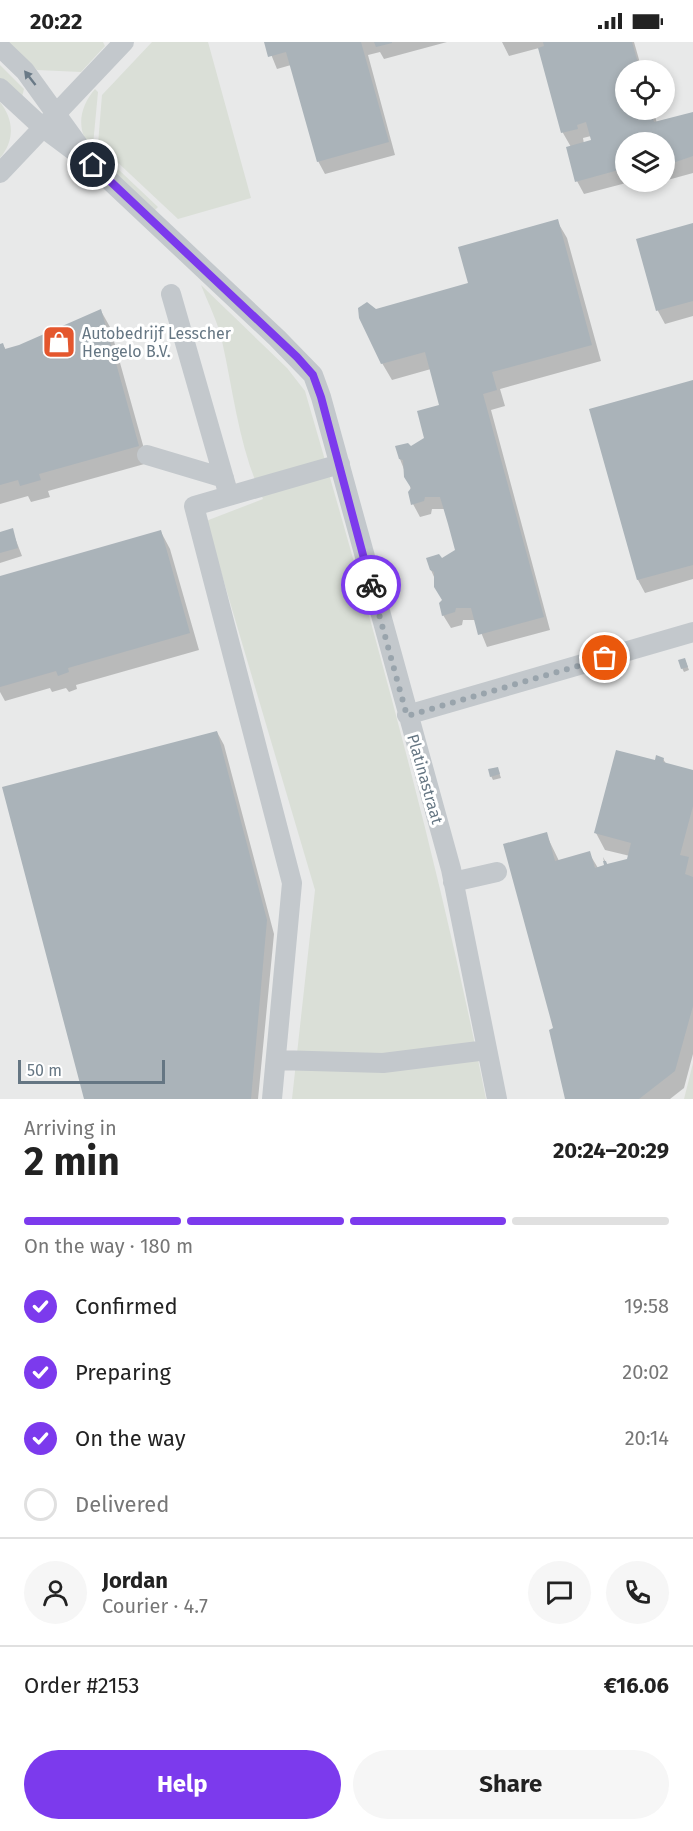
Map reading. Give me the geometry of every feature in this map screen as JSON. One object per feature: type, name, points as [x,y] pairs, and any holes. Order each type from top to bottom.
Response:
[{"type":"street","points":[[0,173],[124,42]]},
{"type":"street","name":"Platinastraat","points":[[0,47],[25,71],[49,120]]},
{"type":"street","name":"Platinastraat","points":[[0,88],[49,120],[313,375],[453,882],[497,1099]]},
{"type":"street","points":[[171,294],[226,487]]},
{"type":"street","points":[[147,455],[226,487]]},
{"type":"street","points":[[272,1099],[292,883],[194,506],[226,487],[339,464]]},
{"type":"street","points":[[407,716],[693,632]]},
{"type":"street","points":[[453,882],[497,872]]},
{"type":"street","points":[[276,1060],[383,1063],[487,1050]]},
{"type":"shaded area","points":[[0,42],[693,42],[693,1099],[0,1099]]},
{"type":"shaded area","points":[[8,42],[103,42],[105,46],[81,72],[37,70]]},
{"type":"shaded area","points":[[152,42],[208,42],[251,198],[178,219],[98,144],[102,95]]},
{"type":"shaded area","points":[[0,65],[24,89],[22,97],[0,84]]},
{"type":"shaded area","points":[[95,89],[98,92],[93,145],[96,148],[93,152],[84,136],[81,120],[85,104]]},
{"type":"shaded area","points":[[0,102],[8,116],[11,130],[8,144],[0,158]]},
{"type":"shaded area","points":[[100,152],[158,207],[154,211],[96,156]]},
{"type":"shaded area","points":[[201,285],[287,368],[305,391],[426,832],[468,1010],[486,1099],[292,1099],[315,890],[206,521],[263,499],[243,441],[220,334]]},
{"type":"shaded area","points":[[693,1063],[693,1099],[684,1099]]},
{"type":"building","points":[[264,42],[361,42],[389,142],[317,162],[286,52],[268,57]]},
{"type":"building","points":[[374,42],[392,42],[392,43],[376,47]]},
{"type":"building","points":[[543,42],[632,42],[637,60],[615,60],[615,120],[653,120],[654,122],[675,120],[675,117],[693,112],[693,156],[675,162],[675,132],[615,132],[615,171],[575,182],[566,147],[591,140],[586,122],[577,125],[578,129],[561,133],[538,48],[544,46]]},
{"type":"building","points":[[558,219],[592,345],[492,372],[497,390],[483,394],[544,617],[478,635],[471,608],[456,608],[455,612],[442,616],[439,603],[442,600],[434,587],[434,572],[430,570],[426,558],[439,554],[442,558],[455,550],[448,524],[440,497],[425,497],[424,501],[411,505],[408,492],[411,488],[404,477],[403,460],[399,459],[395,446],[408,443],[411,446],[424,438],[417,411],[439,405],[425,352],[381,364],[359,318],[358,308],[367,302],[376,309],[468,283],[458,247]]},
{"type":"building","points":[[693,223],[693,301],[656,311],[636,239]]},
{"type":"building","points":[[101,309],[139,446],[39,474],[41,480],[20,486],[18,480],[0,485],[0,344],[3,343],[5,349],[19,345]]},
{"type":"building","points":[[693,380],[693,565],[637,580],[589,409]]},
{"type":"building","points":[[13,528],[18,548],[0,553],[0,532]]},
{"type":"building","points":[[161,530],[190,633],[68,668],[69,672],[58,676],[56,671],[0,687],[0,576]]},
{"type":"building","points":[[685,658],[688,667],[681,669],[678,660]]},
{"type":"building","points":[[217,731],[267,920],[251,1099],[84,1099],[2,787]]},
{"type":"building","points":[[616,750],[655,760],[656,755],[664,758],[663,762],[693,770],[693,806],[680,855],[689,857],[685,874],[693,877],[693,1006],[675,1071],[639,1099],[565,1099],[549,1030],[553,1028],[503,844],[547,832],[555,861],[590,851],[595,868],[604,865],[603,861],[607,864],[627,859],[631,843],[594,833]]},
{"type":"building","points":[[498,767],[500,774],[490,777],[488,769]]},
{"type":"way so far","points":[[371,585],[407,716],[605,658]]},
{"type":"place","name":"Autobedrijf Lesscher Hengelo B.V.","points":[[59,342]]},
{"type":"route","points":[[93,165],[297,357],[313,375],[321,397],[371,585]]}]
